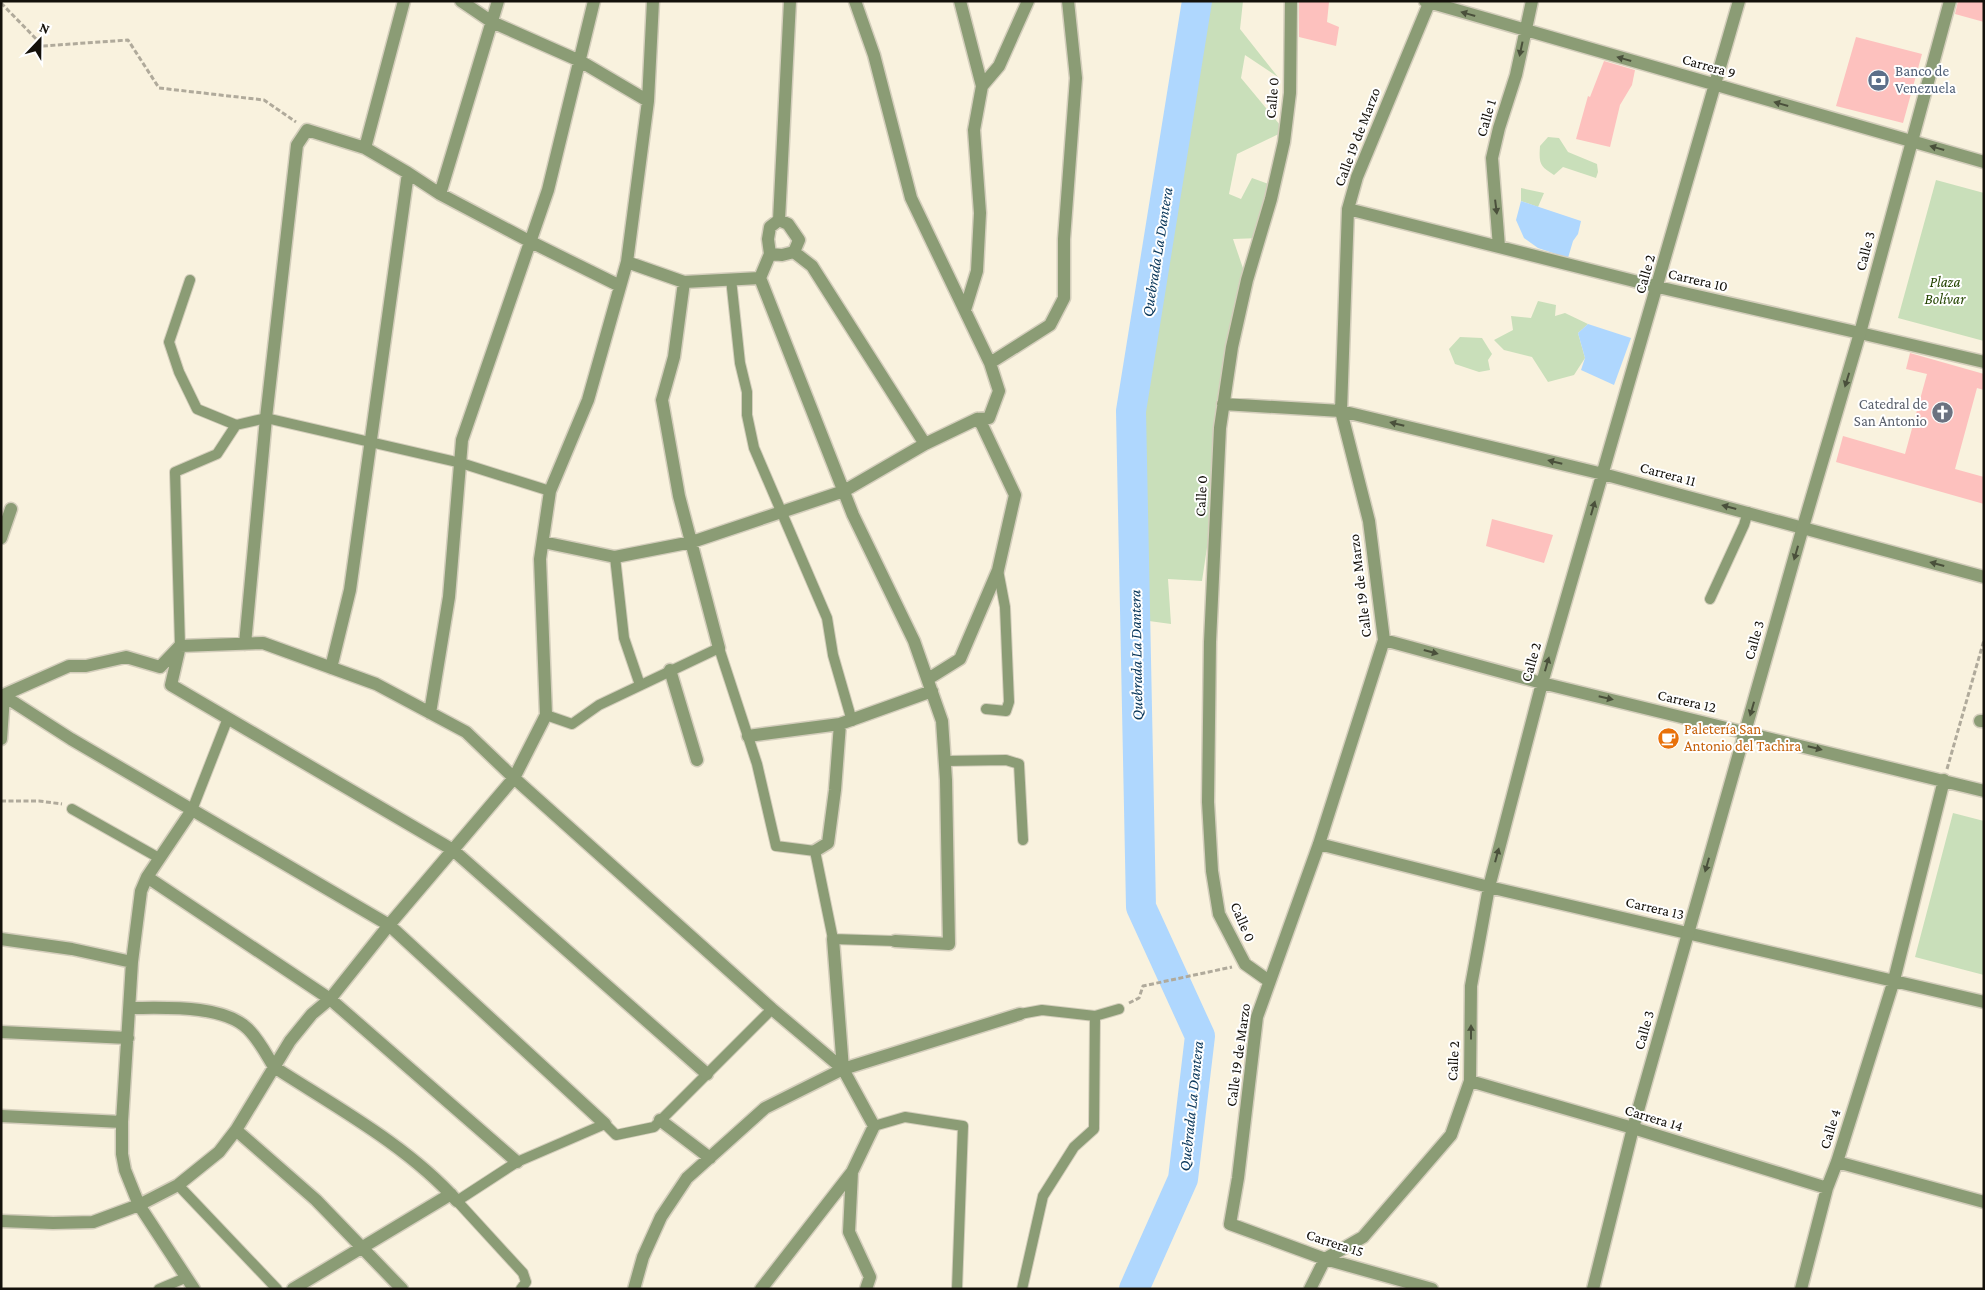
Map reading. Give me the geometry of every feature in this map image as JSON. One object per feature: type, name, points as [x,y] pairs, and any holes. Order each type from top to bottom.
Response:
[{"type":"street","points":[[365,148],[404,1]]},
{"type":"street","points":[[461,1],[492,22],[580,61],[648,101]]},
{"type":"street","points":[[440,194],[498,1]]},
{"type":"street","points":[[430,713],[449,597],[462,440],[548,190],[594,1]]},
{"type":"street","points":[[1,1221],[93,1222],[139,1205],[178,1185],[219,1152],[236,1130],[290,1041],[312,1014],[330,999],[389,925],[514,778],[546,715],[540,559],[550,491],[588,400],[627,262],[648,101],[653,1]]},
{"type":"street","points":[[779,220],[790,1]]},
{"type":"street","points":[[543,542],[615,557],[692,542],[844,491],[925,444],[977,419],[989,418],[999,391],[990,364],[911,198],[874,55],[856,1]]},
{"type":"street","points":[[960,1],[982,86],[974,130],[980,213],[977,272],[965,310]]},
{"type":"street","points":[[982,86],[999,66],[1028,1]]},
{"type":"street","points":[[990,364],[1050,325],[1064,298],[1064,239],[1076,78],[1068,1]]},
{"type":"street","name":"Calle 0","points":[[1269,981],[1245,964],[1219,914],[1212,872],[1208,802],[1210,642],[1220,428],[1232,347],[1247,280],[1271,199],[1284,142],[1290,94],[1290,1]]},
{"type":"street","name":"Calle 1","points":[[1500,247],[1492,158],[1498,128],[1516,75],[1532,1]]},
{"type":"street","name":"Calle 2","points":[[1325,1258],[1362,1237],[1451,1135],[1470,1081],[1471,986],[1489,887],[1542,683],[1658,287],[1739,1]]},
{"type":"street","name":"Calle 3","points":[[1593,1289],[1633,1128],[1803,527],[1860,333],[1950,1]]},
{"type":"street","name":"Carrera 9","points":[[1428,2],[1984,162]]},
{"type":"street","name":"Calle 19 de Marzo","points":[[1230,1224],[1238,1178],[1257,1017],[1319,844],[1384,640],[1369,521],[1341,410],[1348,209],[1356,177],[1428,2]]},
{"type":"street","points":[[245,644],[266,418],[297,145],[307,130],[365,148],[440,194],[620,286]]},
{"type":"street","points":[[331,668],[350,590],[408,173]]},
{"type":"street","name":"Carrera 10","points":[[1348,209],[1658,287],[1984,362]]},
{"type":"street","points":[[779,220],[788,224],[799,240],[794,252]]},
{"type":"street","points":[[779,220],[770,226],[768,239],[770,254],[760,278],[844,491],[914,641],[942,721],[945,761],[949,944],[895,941]]},
{"type":"street","points":[[770,254],[782,255],[794,252]]},
{"type":"street","points":[[794,252],[812,266],[925,444]]},
{"type":"street","points":[[627,262],[684,282],[760,278]]},
{"type":"street","points":[[684,282],[674,357],[662,400],[679,496],[719,648]]},
{"type":"street","name":"Carrera 11","points":[[1223,404],[1341,410],[1603,474],[1984,577]]},
{"type":"street","points":[[928,679],[960,658],[998,570],[1016,495],[982,425],[977,419]]},
{"type":"street","points":[[1,538],[11,509]]},
{"type":"street","name":"Carrera 12","points":[[1384,640],[1542,683],[1984,790]]},
{"type":"street","points":[[3,696],[69,666],[86,666],[126,657],[160,666],[180,646],[263,643],[376,684],[466,732],[514,778],[772,1009],[843,1069],[874,1126],[852,1172],[761,1289]]},
{"type":"street","points":[[180,646],[171,685],[453,850],[707,1074]]},
{"type":"street","points":[[670,670],[697,760]]},
{"type":"street","points":[[748,736],[840,724],[932,691]]},
{"type":"street","points":[[1,738],[3,696]]},
{"type":"street","points":[[3,696],[70,739],[389,925],[605,1124]]},
{"type":"street","points":[[815,851],[828,843],[835,790],[840,724]]},
{"type":"street","name":"Calle 4","points":[[1801,1289],[1827,1188],[1837,1162],[1894,980],[1944,780]]},
{"type":"street","points":[[192,810],[147,877],[141,891],[132,962],[122,1122],[122,1154],[124,1170],[139,1205],[185,1278],[194,1289]]},
{"type":"street","name":"Carrera 13","points":[[1319,844],[1489,887],[1984,1002]]},
{"type":"street","points":[[147,877],[330,999],[517,1162]]},
{"type":"street","points":[[1,939],[72,949],[132,962]]},
{"type":"street","points":[[833,939],[843,1069]]},
{"type":"street","points":[[130,1008],[192,1009],[230,1017],[248,1028],[274,1067],[404,1152],[437,1178],[454,1197],[293,1289]]},
{"type":"street","points":[[634,1289],[643,1257],[661,1217],[687,1178],[766,1108],[843,1069],[1020,1014]]},
{"type":"street","points":[[1,1032],[128,1038]]},
{"type":"street","name":"Carrera 14","points":[[1470,1081],[1633,1128],[1827,1188]]},
{"type":"street","points":[[1,1116],[122,1122]]},
{"type":"street","points":[[660,1120],[710,1158]]},
{"type":"street","points":[[236,1130],[316,1200],[402,1289]]},
{"type":"street","points":[[1837,1162],[1984,1202]]},
{"type":"street","points":[[852,1172],[849,1232],[870,1277],[866,1289]]},
{"type":"street","name":"Carrera 15","points":[[1230,1224],[1325,1258],[1432,1289]]},
{"type":"street","points":[[1310,1289],[1325,1258]]},
{"type":"lane","points":[[731,279],[740,363],[747,392],[747,416],[754,448],[828,618],[833,655],[852,721]]},
{"type":"lane","points":[[190,280],[169,342],[197,409],[236,425],[266,418],[461,463],[550,491]]},
{"type":"lane","points":[[180,646],[175,472],[217,454],[236,425]]},
{"type":"lane","points":[[1710,599],[1748,512]]},
{"type":"lane","points":[[615,557],[624,638],[640,685]]},
{"type":"lane","points":[[986,710],[1006,711],[1009,702],[1005,607],[998,570]]},
{"type":"lane","points":[[546,715],[572,724],[599,705],[719,648],[757,764],[776,846],[815,851],[833,939],[895,941]]},
{"type":"lane","points":[[192,810],[228,718]]},
{"type":"lane","points":[[945,761],[1006,760],[1019,764],[1023,840]]},
{"type":"lane","points":[[72,809],[159,858]]},
{"type":"lane","points":[[521,1289],[526,1282],[523,1273],[454,1197],[517,1162],[605,1124],[616,1135],[654,1126],[772,1009]]},
{"type":"lane","points":[[1020,1014],[1042,1010],[1095,1016],[1119,1009]]},
{"type":"lane","points":[[1022,1289],[1043,1196],[1074,1147],[1094,1129],[1095,1016]]},
{"type":"lane","points":[[874,1126],[905,1117],[963,1126],[957,1289]]},
{"type":"lane","points":[[178,1185],[277,1289]]},
{"type":"lane","points":[[159,1289],[185,1278]]},
{"type":"path","points":[[1,3],[43,46],[128,40],[159,88],[264,100],[307,130]]},
{"type":"path","points":[[1944,780],[1984,640]]},
{"type":"path","points":[[1,801],[60,802],[72,809]]},
{"type":"path","points":[[1119,1009],[1139,998],[1143,986],[1245,964]]},
{"type":"green space","points":[[1197,1],[1243,1],[1240,29],[1278,77],[1245,55],[1241,78],[1285,131],[1237,154],[1229,194],[1241,199],[1252,178],[1274,186],[1260,238],[1233,239],[1247,280],[1202,581],[1168,579],[1171,624],[1149,621],[1131,411]]},
{"type":"green space","points":[[1548,137],[1559,138],[1568,152],[1597,164],[1598,172],[1596,178],[1563,167],[1554,175],[1545,169],[1540,160],[1540,146]]},
{"type":"green space","name":"Plaza Bolívar","points":[[1936,180],[1984,193],[1984,341],[1898,318]]},
{"type":"green space","points":[[1521,188],[1544,193],[1538,207],[1521,201]]},
{"type":"green space","points":[[1538,301],[1556,305],[1555,316],[1565,313],[1588,324],[1578,333],[1585,358],[1574,375],[1548,382],[1532,357],[1504,350],[1494,340],[1513,330],[1511,316],[1531,318]]},
{"type":"green space","points":[[1460,337],[1482,338],[1492,354],[1488,360],[1490,370],[1479,372],[1455,364],[1449,349]]},
{"type":"green space","points":[[1953,813],[1984,821],[1984,975],[1915,957]]},
{"type":"water","points":[[1521,201],[1581,221],[1568,258],[1538,248],[1524,238],[1516,220]]},
{"type":"water","points":[[1588,324],[1631,338],[1614,385],[1581,370],[1585,358],[1578,333]]},
{"type":"building","points":[[1299,1],[1329,2],[1327,22],[1339,27],[1336,46],[1299,37]]},
{"type":"building","points":[[1958,1],[1984,1],[1984,22],[1955,14]]},
{"type":"building","name":"Banco de Venezuela","points":[[1856,37],[1922,54],[1903,123],[1836,106]]},
{"type":"building","points":[[1604,61],[1635,70],[1632,85],[1620,105],[1610,147],[1576,139],[1588,96],[1590,97]]},
{"type":"building","name":"Catedral de San Antonio","points":[[1910,353],[1984,374],[1984,390],[1977,388],[1955,469],[1984,477],[1984,504],[1836,462],[1843,436],[1905,454],[1927,374],[1906,369]]},
{"type":"building","points":[[1492,519],[1553,535],[1544,563],[1486,546]]},
{"type":"waterway","name":"Quebrada La Dantera","points":[[1134,1289],[1183,1179],[1200,1036],[1141,907],[1131,411],[1197,1]]},
{"type":"place","name":"Banco de Venezuela","points":[[1879,80]]},
{"type":"place","name":"Catedral de San Antonio","points":[[1943,413]]},
{"type":"place","name":"Paletería San Antonio del Tachira","points":[[1668,738]]}]
